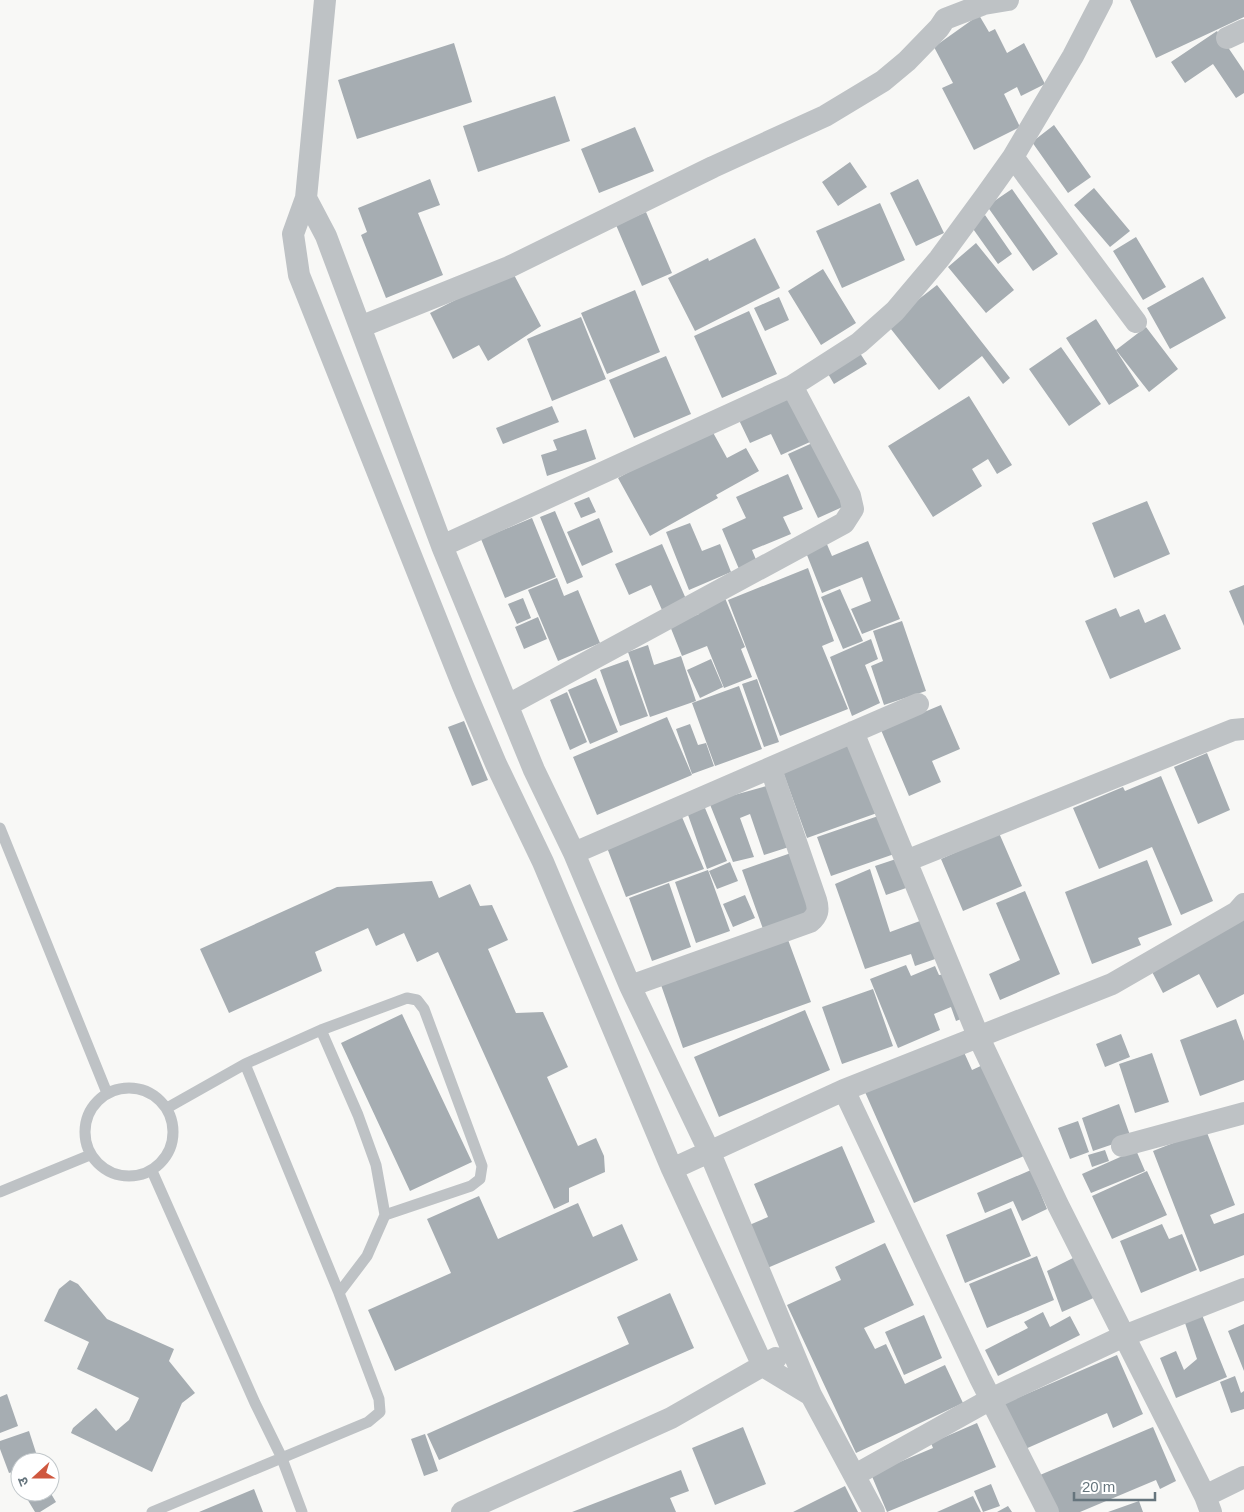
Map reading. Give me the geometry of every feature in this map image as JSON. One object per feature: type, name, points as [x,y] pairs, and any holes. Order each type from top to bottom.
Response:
[{"type":"street","points":[[326,0],[306,198],[293,234],[299,275],[467,695],[496,764],[543,862],[672,1170],[763,1366],[811,1395]]},
{"type":"street","points":[[360,327],[509,267],[713,167],[825,116],[882,81],[908,61],[945,19],[984,4],[1008,0]]},
{"type":"street","points":[[442,546],[792,386],[859,343],[895,311],[939,259],[1013,157],[1073,56],[1102,0]]},
{"type":"street","points":[[1013,157],[1136,322]]},
{"type":"street","points":[[306,198],[326,236],[442,546],[534,770],[574,853],[630,986],[710,1153],[811,1395],[874,1512]]},
{"type":"street","points":[[508,705],[844,523],[854,509],[850,496],[792,386]]},
{"type":"street","points":[[574,853],[918,704]]},
{"type":"street","points":[[906,861],[1233,730],[1244,729]]},
{"type":"street","points":[[853,732],[979,1038],[1058,1205],[1208,1504],[1244,1477]]},
{"type":"street","points":[[630,986],[810,922],[816,916],[818,909],[816,900],[771,769]]},
{"type":"street","points":[[672,1170],[844,1090],[1112,984],[1237,912],[1244,904]]},
{"type":"street","points":[[844,1090],[991,1399],[1048,1512]]},
{"type":"street","points":[[1122,1146],[1244,1112]]},
{"type":"street","points":[[855,1475],[991,1399],[1124,1336],[1244,1289]]},
{"type":"street","points":[[462,1512],[671,1418],[792,1349]]},
{"type":"lane","points":[[0,828],[107,1094]]},
{"type":"lane","points":[[167,1108],[245,1064],[321,1030],[408,998],[417,1000],[424,1009],[482,1166],[480,1179],[471,1186],[385,1215]]},
{"type":"lane","points":[[321,1030],[358,1115],[376,1165],[385,1215],[367,1256],[339,1293]]},
{"type":"lane","points":[[152,1512],[281,1456],[368,1422],[380,1412],[379,1399],[339,1293],[245,1064]]},
{"type":"lane","points":[[123,1088],[140,1089],[155,1096],[167,1108],[173,1125],[172,1143],[165,1159],[152,1171],[135,1176],[118,1176],[102,1168],[90,1155],[85,1138],[86,1120],[94,1105],[107,1094],[123,1088]]},
{"type":"lane","points":[[0,1192],[90,1155]]},
{"type":"lane","points":[[152,1171],[255,1403],[281,1456],[302,1512]]},
{"type":"building","points":[[1130,0],[1244,0],[1244,17],[1156,58]]},
{"type":"building","points":[[979,15],[989,32],[995,29],[1007,53],[1024,43],[1045,84],[1021,96],[1017,87],[1004,94],[1020,127],[974,150],[942,88],[953,83],[934,47]]},
{"type":"building","points":[[1217,31],[1244,71],[1244,93],[1236,98],[1213,64],[1185,83],[1171,62]]},
{"type":"building","points":[[454,43],[472,102],[357,139],[338,80]]},
{"type":"building","points":[[555,96],[570,141],[478,172],[463,126]]},
{"type":"building","points":[[1054,125],[1091,177],[1068,193],[1032,142]]},
{"type":"building","points":[[635,127],[654,171],[599,193],[581,149]]},
{"type":"building","points":[[850,162],[867,187],[838,206],[822,182]]},
{"type":"building","points":[[430,179],[440,205],[418,213],[443,275],[386,298],[361,235],[367,232],[358,208]]},
{"type":"building","points":[[918,179],[944,233],[916,246],[890,193]]},
{"type":"building","points":[[1094,188],[1130,231],[1110,247],[1074,205]]},
{"type":"building","points":[[1012,189],[1058,254],[1033,271],[987,206]]},
{"type":"building","points":[[880,203],[905,260],[842,288],[816,231]]},
{"type":"building","points":[[646,212],[672,273],[642,286],[616,225]]},
{"type":"building","points":[[985,215],[1012,254],[998,264],[971,226]]},
{"type":"building","points":[[1136,237],[1166,287],[1143,300],[1113,251]]},
{"type":"building","points":[[755,238],[780,288],[695,331],[668,278],[708,258],[709,261]]},
{"type":"building","points":[[976,243],[1014,290],[986,313],[948,267]]},
{"type":"building","points":[[823,269],[856,323],[821,345],[788,291]]},
{"type":"building","points":[[512,271],[541,326],[488,361],[479,345],[453,359],[430,313]]},
{"type":"building","points":[[1203,277],[1226,318],[1170,349],[1147,308]]},
{"type":"building","points":[[937,285],[1010,378],[1003,384],[982,356],[939,390],[887,324]]},
{"type":"building","points":[[635,290],[660,352],[607,374],[581,313]]},
{"type":"building","points":[[779,297],[789,320],[765,331],[754,308]]},
{"type":"building","points":[[749,311],[777,374],[722,398],[694,336]]},
{"type":"building","points":[[581,317],[606,379],[552,401],[527,339]]},
{"type":"building","points":[[1096,319],[1139,386],[1109,405],[1066,338]]},
{"type":"building","points":[[1146,327],[1178,369],[1149,392],[1116,350]]},
{"type":"building","points":[[856,347],[867,364],[834,384],[824,367]]},
{"type":"building","points":[[1061,347],[1101,404],[1069,426],[1029,369]]},
{"type":"building","points":[[666,356],[691,414],[634,438],[609,380]]},
{"type":"building","points":[[789,395],[810,442],[781,455],[771,434],[750,443],[738,418]]},
{"type":"building","points":[[969,396],[1012,465],[997,474],[988,459],[972,469],[982,486],[933,517],[888,446]]},
{"type":"building","points":[[552,406],[559,422],[503,444],[496,428]]},
{"type":"building","points":[[710,427],[727,458],[746,448],[759,471],[716,495],[718,498],[650,536],[618,478]]},
{"type":"building","points":[[586,429],[596,459],[547,476],[541,455],[557,450],[553,440]]},
{"type":"building","points":[[819,440],[849,504],[818,518],[788,454]]},
{"type":"building","points":[[788,474],[803,509],[783,517],[791,534],[752,550],[757,562],[739,569],[722,529],[746,518],[736,497]]},
{"type":"building","points":[[589,497],[596,512],[581,518],[574,503]]},
{"type":"building","points":[[1147,501],[1170,554],[1114,578],[1092,523]]},
{"type":"building","points":[[555,511],[583,577],[567,584],[540,517]]},
{"type":"building","points":[[532,518],[556,577],[505,598],[481,539]]},
{"type":"building","points":[[599,518],[613,552],[582,566],[567,532]]},
{"type":"building","points":[[690,523],[702,551],[720,544],[731,572],[689,590],[666,532]]},
{"type":"building","points":[[868,541],[900,619],[862,634],[851,609],[871,601],[862,577],[822,593],[805,550],[826,542],[832,556]]},
{"type":"building","points":[[662,544],[686,599],[662,610],[651,585],[629,595],[615,564]]},
{"type":"building","points":[[808,568],[834,641],[822,646],[848,709],[780,736],[728,600]]},
{"type":"building","points":[[557,578],[564,596],[578,590],[600,643],[558,661],[528,590]]},
{"type":"building","points":[[1244,585],[1244,626],[1229,591]]},
{"type":"building","points":[[840,589],[863,641],[843,649],[821,597]]},
{"type":"building","points":[[523,598],[531,618],[517,624],[508,604]]},
{"type":"building","points":[[725,598],[745,647],[741,649],[752,677],[724,688],[707,646],[682,656],[670,626],[699,614],[697,609]]},
{"type":"building","points":[[1116,608],[1120,617],[1139,609],[1145,623],[1165,614],[1181,649],[1110,679],[1085,621]]},
{"type":"building","points":[[538,617],[547,639],[524,649],[515,627]]},
{"type":"building","points":[[902,621],[926,691],[884,705],[871,666],[883,661],[873,631]]},
{"type":"building","points":[[871,639],[878,659],[865,665],[880,703],[852,716],[830,657]]},
{"type":"building","points":[[648,645],[654,665],[681,656],[696,701],[650,717],[628,652]]},
{"type":"building","points":[[711,659],[723,687],[700,698],[687,670]]},
{"type":"building","points":[[628,660],[648,716],[620,726],[600,670]]},
{"type":"building","points":[[596,678],[618,732],[590,744],[568,690]]},
{"type":"building","points":[[757,679],[779,742],[764,747],[742,684]]},
{"type":"building","points":[[739,686],[762,749],[715,766],[692,703]]},
{"type":"building","points":[[567,692],[587,742],[570,750],[550,700]]},
{"type":"building","points":[[941,705],[960,749],[932,761],[941,782],[909,796],[881,730]]},
{"type":"building","points":[[667,717],[692,775],[597,815],[573,757]]},
{"type":"building","points":[[464,721],[488,780],[472,786],[448,727]]},
{"type":"building","points":[[690,724],[698,745],[706,743],[714,766],[692,774],[676,729]]},
{"type":"building","points":[[852,744],[877,813],[807,838],[782,769]]},
{"type":"building","points":[[1207,753],[1230,810],[1198,824],[1174,767]]},
{"type":"building","points":[[1161,776],[1213,901],[1181,915],[1152,847],[1099,869],[1073,808],[1123,787],[1125,791]]},
{"type":"building","points":[[770,785],[792,846],[764,855],[750,814],[740,818],[754,857],[733,862],[709,802]]},
{"type":"building","points":[[705,808],[727,861],[707,869],[687,812]]},
{"type":"building","points":[[887,813],[900,852],[831,876],[817,837]]},
{"type":"building","points":[[682,817],[704,869],[626,897],[606,845]]},
{"type":"building","points":[[999,833],[1022,886],[963,911],[941,859]]},
{"type":"building","points":[[791,853],[812,913],[763,929],[742,870]]},
{"type":"building","points":[[899,858],[909,887],[886,895],[875,866]]},
{"type":"building","points":[[1147,860],[1172,925],[1138,938],[1141,945],[1092,964],[1065,892]]},
{"type":"building","points":[[730,862],[738,881],[717,889],[709,871]]},
{"type":"building","points":[[870,869],[890,932],[928,918],[941,957],[915,966],[911,954],[865,969],[835,884]]},
{"type":"building","points":[[708,870],[730,931],[696,943],[675,882]]},
{"type":"building","points":[[432,881],[439,898],[470,884],[480,906],[492,905],[508,940],[488,949],[516,1013],[543,1012],[568,1067],[547,1077],[578,1146],[596,1138],[604,1156],[605,1172],[569,1188],[569,1202],[554,1209],[438,952],[417,962],[404,933],[376,946],[368,928],[315,952],[322,971],[229,1013],[200,949],[337,887]]},
{"type":"building","points":[[669,883],[691,947],[652,961],[629,898]]},
{"type":"building","points":[[1025,891],[1060,974],[1000,1000],[989,974],[1020,960],[996,903]]},
{"type":"building","points":[[745,895],[755,918],[733,927],[723,904]]},
{"type":"building","points":[[1244,918],[1244,994],[1217,1008],[1199,974],[1163,993],[1149,966]]},
{"type":"building","points":[[787,937],[811,1002],[683,1048],[660,982]]},
{"type":"building","points":[[906,965],[911,976],[935,966],[939,975],[946,974],[961,1019],[956,1021],[951,1007],[934,1014],[940,1030],[898,1048],[870,979]]},
{"type":"building","points":[[873,989],[893,1046],[842,1064],[822,1007]]},
{"type":"building","points":[[805,1010],[830,1070],[719,1117],[694,1057]]},
{"type":"building","points":[[402,1014],[472,1162],[410,1191],[341,1043]]},
{"type":"building","points":[[1236,1019],[1244,1041],[1244,1080],[1200,1096],[1180,1040]]},
{"type":"building","points":[[1121,1034],[1130,1057],[1105,1067],[1096,1044]]},
{"type":"building","points":[[963,1050],[972,1070],[985,1064],[1024,1156],[914,1203],[865,1092]]},
{"type":"building","points":[[1152,1053],[1169,1102],[1135,1113],[1119,1064]]},
{"type":"building","points":[[1119,1104],[1131,1138],[1093,1151],[1082,1118]]},
{"type":"building","points":[[1078,1121],[1089,1152],[1070,1159],[1058,1128]]},
{"type":"building","points":[[1206,1130],[1235,1205],[1210,1215],[1214,1224],[1244,1213],[1244,1255],[1200,1272],[1153,1151]]},
{"type":"building","points":[[842,1146],[875,1222],[765,1269],[747,1226],[768,1217],[754,1184]]},
{"type":"building","points":[[1105,1150],[1109,1161],[1092,1167],[1088,1155]]},
{"type":"building","points":[[1136,1150],[1145,1171],[1091,1193],[1082,1174]]},
{"type":"building","points":[[1031,1170],[1047,1209],[1022,1221],[1013,1201],[985,1213],[977,1193]]},
{"type":"building","points":[[1147,1171],[1167,1215],[1112,1239],[1092,1196]]},
{"type":"building","points":[[479,1196],[498,1239],[578,1203],[593,1237],[622,1224],[638,1260],[395,1371],[368,1310],[451,1273],[427,1219]]},
{"type":"building","points":[[1011,1208],[1031,1256],[965,1283],[946,1235]]},
{"type":"building","points":[[1162,1224],[1169,1239],[1182,1234],[1197,1270],[1141,1293],[1120,1241]]},
{"type":"building","points":[[885,1243],[914,1305],[864,1328],[875,1349],[886,1344],[905,1384],[945,1365],[963,1403],[856,1453],[787,1305],[841,1280],[835,1267]]},
{"type":"building","points":[[1037,1256],[1054,1300],[987,1328],[969,1284]]},
{"type":"building","points":[[1077,1256],[1098,1296],[1062,1312],[1047,1271]]},
{"type":"building","points":[[70,1280],[78,1284],[107,1319],[174,1349],[169,1361],[195,1393],[182,1403],[152,1472],[71,1433],[73,1428],[96,1408],[116,1431],[129,1420],[139,1398],[77,1369],[89,1342],[44,1321],[59,1289]]},
{"type":"building","points":[[670,1293],[694,1348],[439,1460],[427,1434],[629,1344],[617,1317]]},
{"type":"building","points":[[1200,1310],[1227,1377],[1176,1398],[1160,1358],[1176,1351],[1184,1370],[1197,1359],[1183,1317]]},
{"type":"building","points":[[1043,1312],[1050,1327],[1070,1316],[1080,1335],[998,1376],[985,1350],[1028,1328],[1024,1322]]},
{"type":"building","points":[[924,1315],[942,1358],[904,1375],[885,1332]]},
{"type":"building","points":[[1244,1324],[1244,1371],[1228,1331]]},
{"type":"building","points":[[1117,1355],[1143,1414],[1113,1428],[1107,1413],[1023,1450],[1003,1404]]},
{"type":"building","points":[[1235,1376],[1241,1393],[1244,1391],[1244,1409],[1231,1413],[1220,1382]]},
{"type":"building","points":[[7,1394],[18,1426],[0,1433],[0,1397]]},
{"type":"building","points":[[977,1423],[996,1467],[887,1512],[871,1474],[933,1448],[931,1443]]},
{"type":"building","points":[[743,1427],[766,1484],[715,1505],[692,1448]]},
{"type":"building","points":[[1153,1427],[1176,1481],[1160,1489],[1156,1480],[1080,1512],[1056,1512],[1040,1475]]},
{"type":"building","points":[[29,1431],[36,1452],[10,1452],[9,1473],[0,1449],[0,1441]]},
{"type":"building","points":[[425,1434],[438,1471],[424,1476],[411,1439]]},
{"type":"building","points":[[681,1470],[689,1491],[670,1498],[676,1512],[572,1512]]},
{"type":"building","points":[[991,1484],[1000,1506],[983,1512],[974,1491]]},
{"type":"building","points":[[845,1486],[858,1512],[793,1512]]},
{"type":"building","points":[[254,1489],[263,1512],[199,1512]]},
{"type":"building","points":[[973,1496],[981,1512],[937,1512]]},
{"type":"building","points":[[1139,1501],[1143,1512],[1108,1512]]},
{"type":"building","points":[[29,1502],[56,1502],[40,1512],[35,1512]]},
{"type":"building","points":[[1008,1506],[1012,1512],[997,1512]]}]
